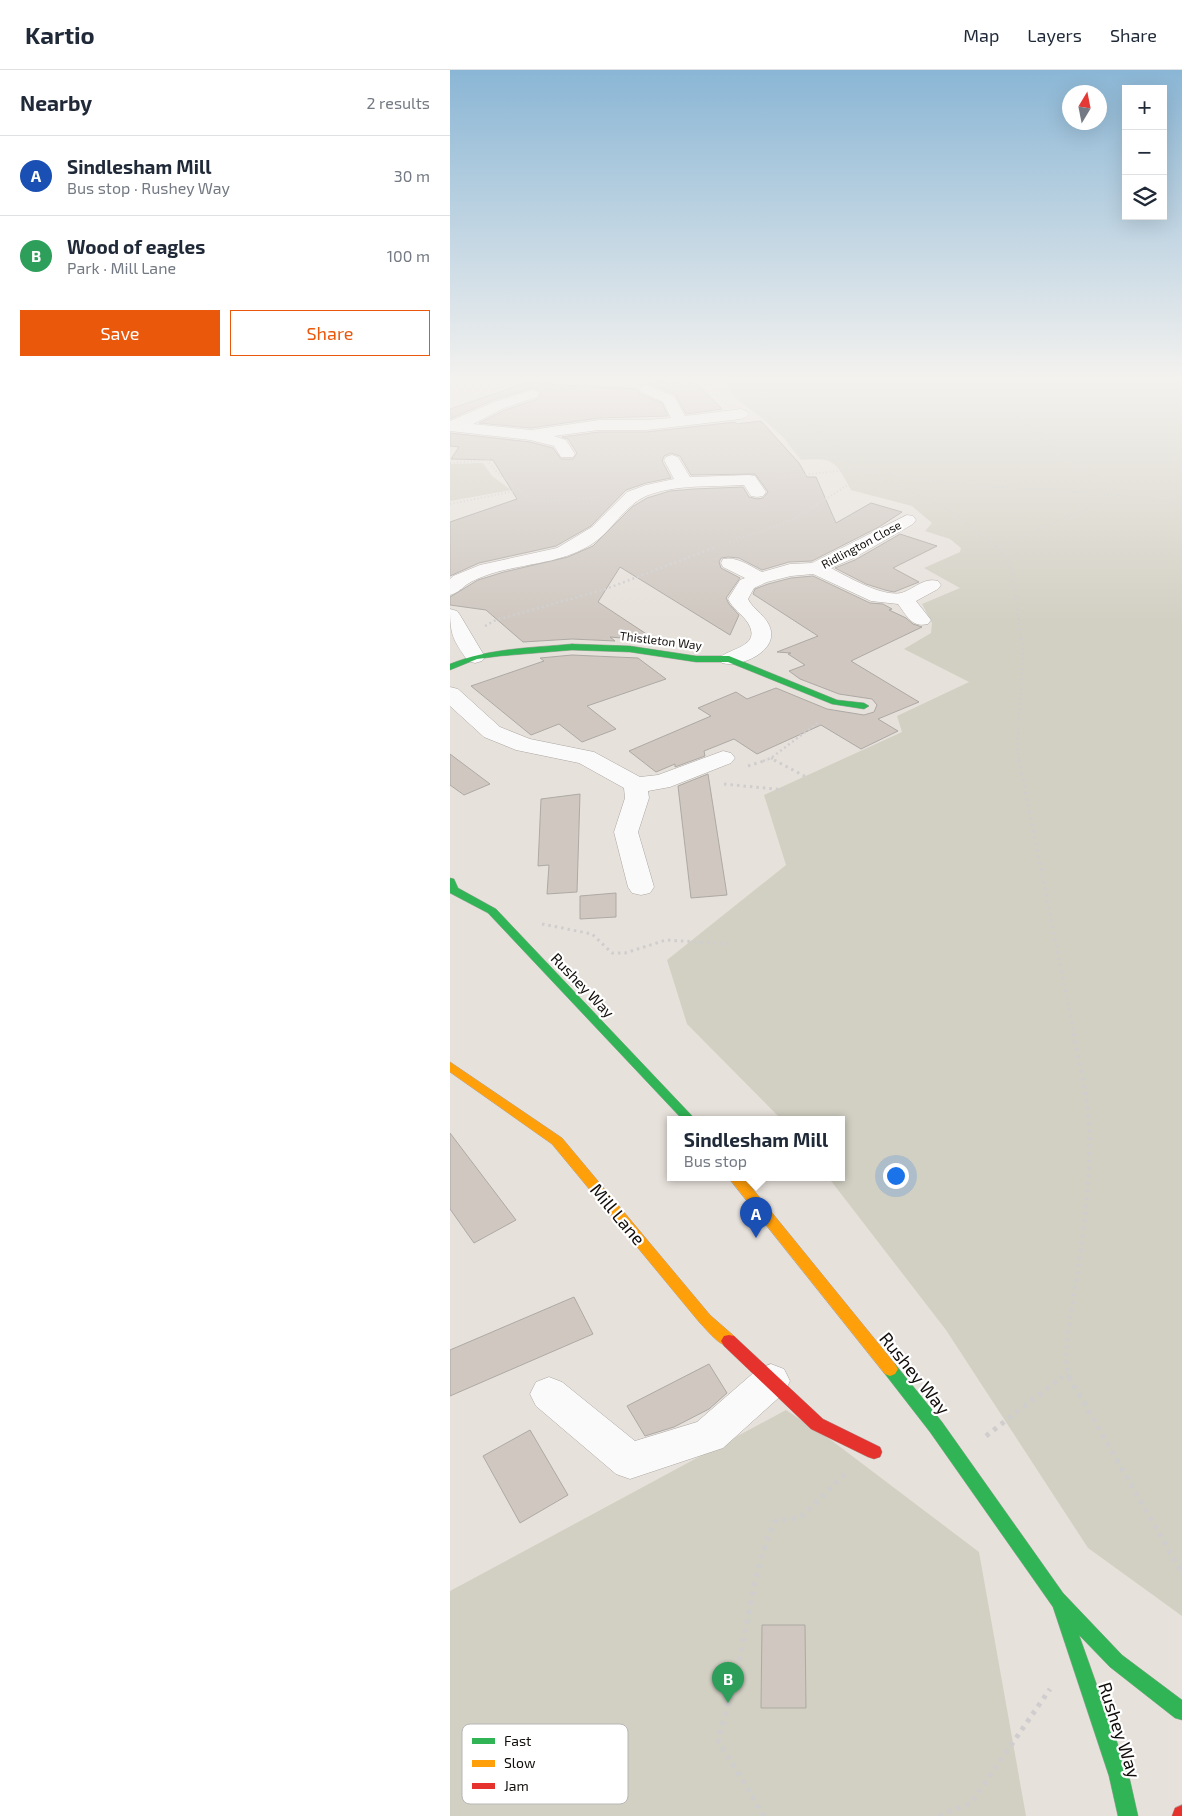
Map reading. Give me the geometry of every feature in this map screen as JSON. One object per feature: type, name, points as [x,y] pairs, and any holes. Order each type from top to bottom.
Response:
[{"type":"street","points":[[672,460],[686,483]]},
{"type":"street","points":[[451,588],[460,581],[484,571],[556,554],[575,546],[602,528],[626,501],[640,493],[686,483],[753,486],[760,465]]},
{"type":"street","name":"Ridlington Close","points":[[729,659],[750,652],[758,644],[761,636],[759,624],[742,608],[738,599],[747,584],[760,578],[790,570],[816,568],[847,554],[907,520]]},
{"type":"street","points":[[520,562],[556,572]]},
{"type":"street","points":[[730,562],[760,578]]},
{"type":"street","name":"Ridlington Close","points":[[816,568],[878,596],[904,599]]},
{"type":"street","points":[[921,620],[904,599],[931,585]]},
{"type":"street","points":[[450,614],[475,657]]},
{"type":"street","name":"Thistleton Way","points":[[450,667],[475,657],[500,652],[572,647],[630,649],[696,658],[729,659],[836,702],[864,706]]},
{"type":"street","points":[[450,694],[492,732],[524,745],[586,757],[636,784],[662,782],[723,758]]},
{"type":"street","points":[[636,784],[637,798],[626,832],[641,887]]},
{"type":"street","name":"Rushey Way","points":[[451,888],[492,911],[686,1116]]},
{"type":"street","name":"Mill Lane","points":[[450,1066],[558,1141],[705,1318],[817,1424],[874,1452]]},
{"type":"street","name":"Rushey Way","points":[[738,1181],[936,1428],[1058,1599],[1116,1660],[1182,1711]]},
{"type":"street","points":[[549,1394],[630,1461],[709,1436],[771,1381]]},
{"type":"street","name":"Rushey Way","points":[[1058,1599],[1119,1776],[1128,1816]]},
{"type":"path","points":[[847,458],[858,469],[947,508],[1007,555],[1012,572],[1022,652],[1017,749],[1057,942],[1088,1112],[1089,1169],[1083,1235],[1066,1351],[1067,1373],[1182,1573]]},
{"type":"path","points":[[1067,458],[1120,495]]},
{"type":"path","points":[[487,460],[496,473],[533,502],[608,498],[626,501]]},
{"type":"path","points":[[726,543],[790,521],[857,479],[858,469]]},
{"type":"path","points":[[753,486],[858,469],[953,484],[1120,495],[1182,504]]},
{"type":"path","points":[[450,504],[520,490]]},
{"type":"path","points":[[996,547],[1120,495]]},
{"type":"path","points":[[465,638],[496,620],[606,589],[717,546]]},
{"type":"path","points":[[771,758],[810,779]]},
{"type":"path","points":[[716,784],[785,790]]},
{"type":"path","points":[[536,923],[592,934],[612,953],[624,953],[666,940],[730,944]]},
{"type":"path","points":[[986,1436],[1067,1373]]},
{"type":"path","points":[[764,1816],[718,1740],[730,1699],[754,1578],[765,1540],[774,1521],[800,1517],[843,1477],[874,1452]]},
{"type":"path","points":[[939,1816],[971,1803],[1052,1687]]},
{"type":"shaded area","points":[[800,458],[1182,458],[1182,1616],[1088,1548],[946,1330],[831,1181],[845,1181],[845,1116],[778,1116],[687,1024],[667,960],[786,865],[764,795],[902,732],[897,716],[969,682],[904,649],[931,633],[932,623],[922,604],[960,588],[924,568],[960,552],[961,548],[950,539],[925,531],[932,523],[912,506],[851,490],[842,473],[833,463],[821,459]]},
{"type":"shaded area","points":[[483,463],[492,476],[511,490],[450,501],[450,464]]},
{"type":"shaded area","points":[[786,1410],[831,1440],[979,1552],[1026,1816],[450,1816],[450,1591]]},
{"type":"building","points":[[451,458],[663,458],[662,461],[671,478],[646,483],[626,490],[591,526],[556,546],[479,563],[450,576],[450,522],[517,499],[493,460]]},
{"type":"building","points":[[681,458],[795,458],[807,477],[816,477],[836,523],[871,503],[902,512],[879,527],[812,561],[789,562],[762,570],[739,558],[721,558],[719,562],[721,568],[740,578],[726,598],[739,615],[730,635],[620,567],[598,602],[657,641],[610,637],[615,641],[572,639],[523,642],[486,610],[450,605],[450,597],[478,580],[568,557],[593,546],[632,507],[647,498],[670,491],[694,489],[743,487],[749,497],[757,499],[763,498],[768,492],[755,474],[691,475]]},
{"type":"building","points":[[900,534],[937,546],[893,568],[919,582],[894,592],[866,584],[835,568],[855,560]]},
{"type":"building","points":[[813,576],[870,603],[883,604],[892,609],[889,610],[922,627],[851,661],[919,702],[878,719],[898,731],[861,749],[821,725],[757,754],[734,739],[704,751],[705,756],[675,767],[675,764],[656,772],[629,751],[711,716],[698,708],[736,692],[747,699],[776,688],[827,709],[864,715],[874,712],[877,705],[872,699],[839,694],[800,679],[789,671],[805,665],[788,654],[791,653],[777,652],[818,636],[753,594],[755,589],[791,578]]},
{"type":"building","points":[[572,655],[638,658],[666,679],[587,706],[616,729],[582,742],[559,724],[531,735],[471,686],[544,661],[540,658]]},
{"type":"building","points":[[450,754],[490,784],[464,795],[450,785]]},
{"type":"building","points":[[708,774],[727,895],[691,898],[678,786]]},
{"type":"building","points":[[580,794],[577,892],[547,894],[549,865],[538,866],[541,799]]},
{"type":"building","points":[[616,893],[616,917],[580,919],[580,896]]},
{"type":"building","points":[[450,1133],[516,1220],[474,1243],[450,1209]]},
{"type":"building","points":[[574,1297],[593,1334],[450,1396],[450,1350]]},
{"type":"building","points":[[709,1364],[727,1393],[709,1409],[674,1427],[645,1436],[627,1406]]},
{"type":"building","points":[[530,1430],[568,1495],[520,1523],[483,1456]]},
{"type":"building","points":[[762,1625],[805,1625],[806,1708],[761,1708]]},
{"type":"traffic: fast","points":[[450,667],[475,657],[500,653],[572,647],[630,649],[696,659],[729,659],[835,702],[864,706]]},
{"type":"traffic: fast","points":[[450,881],[453,890],[492,911],[686,1116]]},
{"type":"traffic: fast","points":[[890,1369],[936,1427],[1057,1599],[1116,1661],[1182,1711]]},
{"type":"traffic: fast","points":[[1061,1608],[1119,1776],[1128,1816]]},
{"type":"traffic: slow","points":[[450,1066],[557,1141],[705,1319],[729,1341]]},
{"type":"traffic: slow","points":[[738,1181],[890,1369]]},
{"type":"traffic: jam","points":[[729,1341],[817,1424],[874,1452]]},
{"type":"place","name":"Sindlesham Mill","points":[[756,1238]]},
{"type":"place","name":"Wood of eagles","points":[[728,1703]]}]
